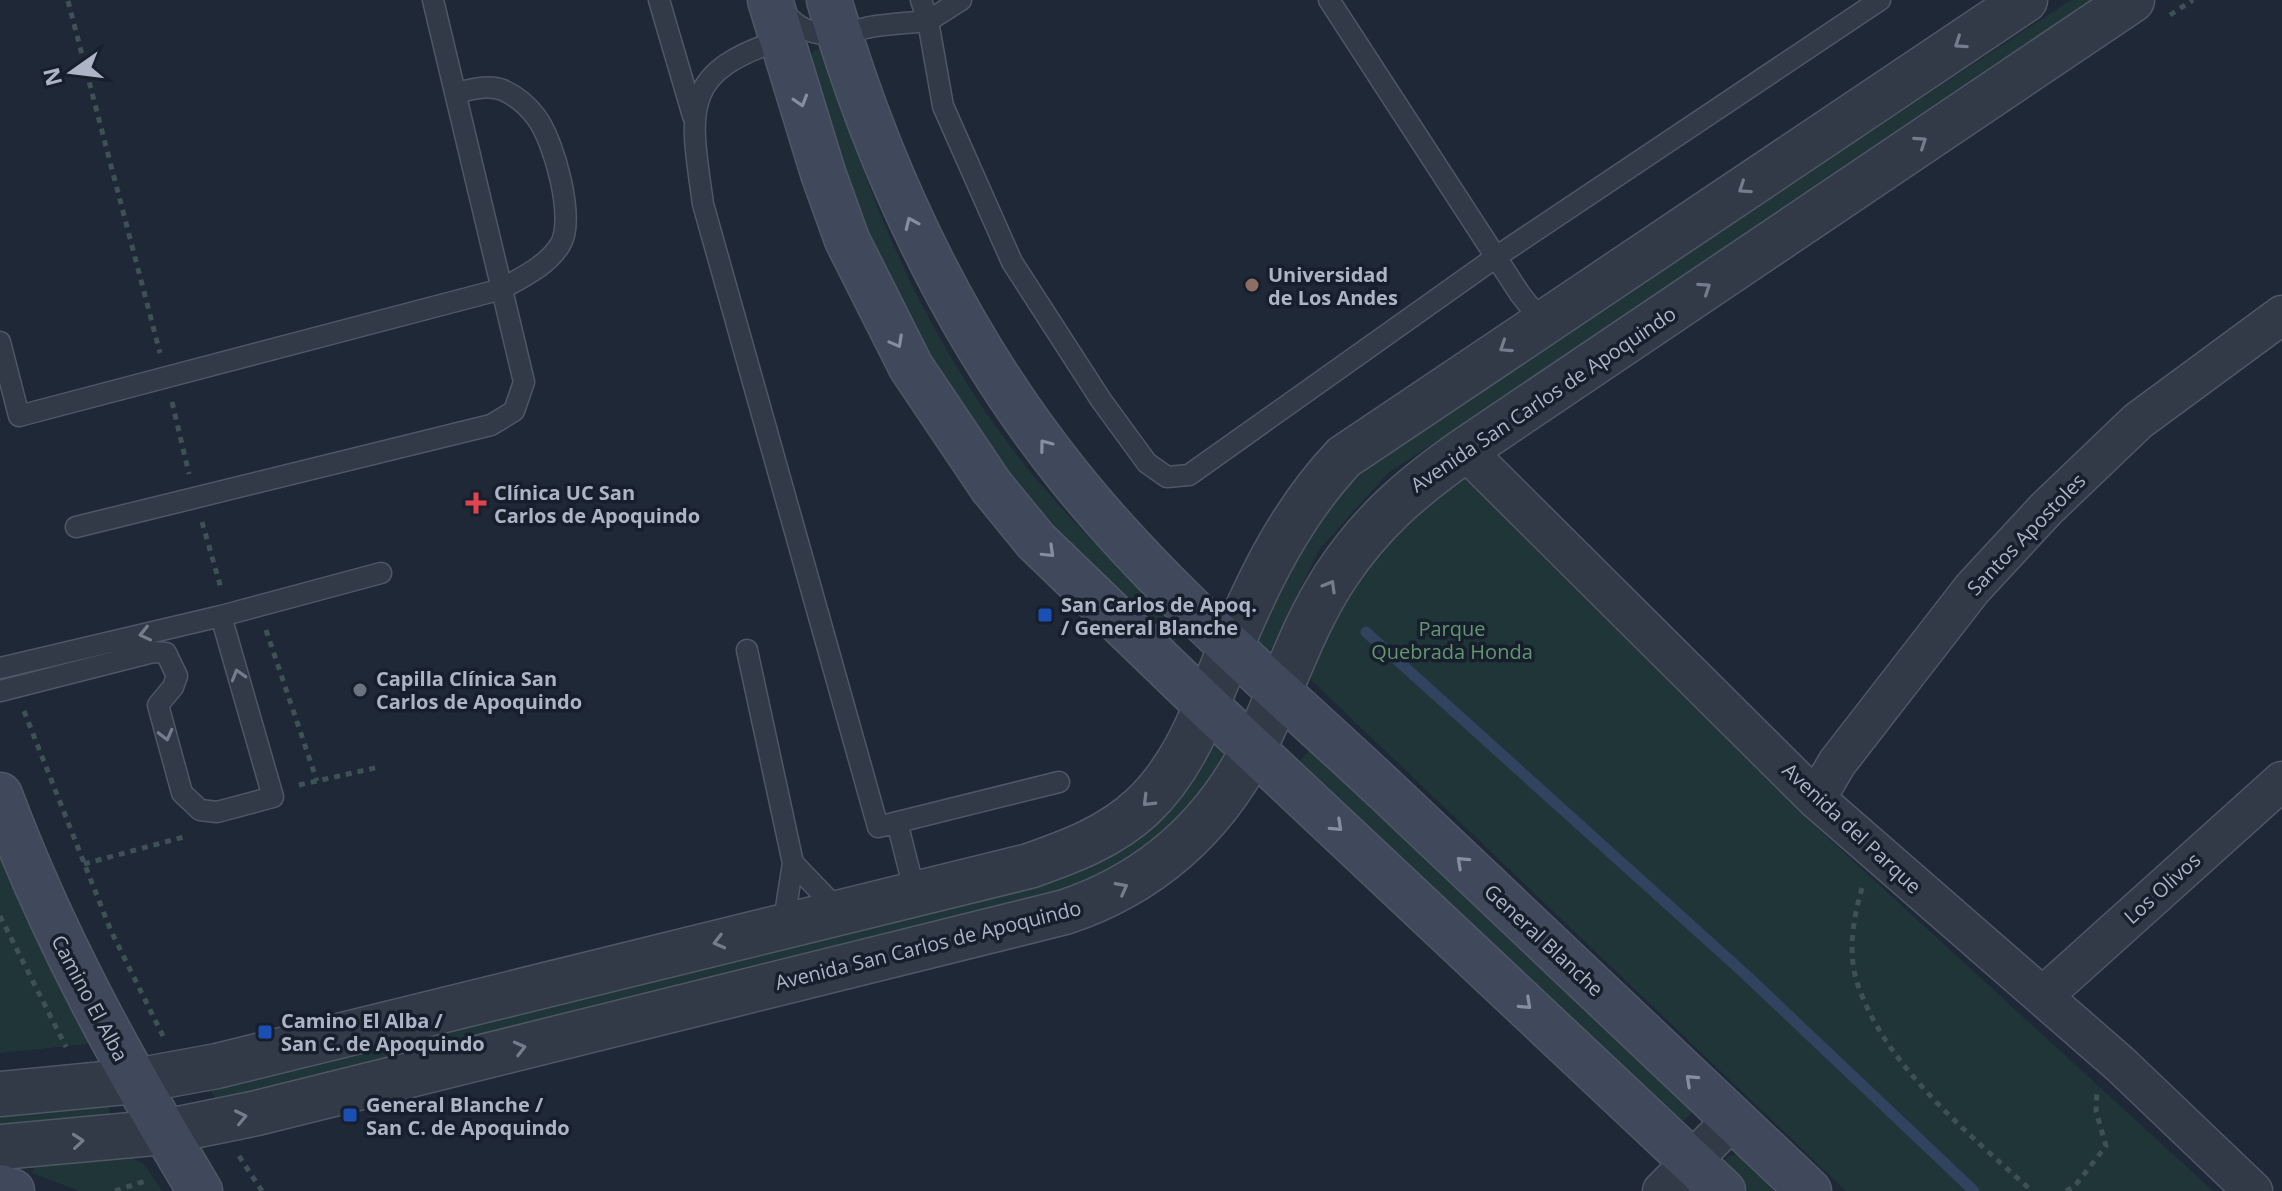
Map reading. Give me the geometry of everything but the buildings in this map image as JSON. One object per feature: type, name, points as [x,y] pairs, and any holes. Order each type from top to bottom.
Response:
[{"type":"main road","points":[[776,13],[847,240],[877,305],[949,428],[1036,541],[1253,748],[1677,1176],[1723,1191]]},
{"type":"main road","name":"General Blanche","points":[[835,18],[912,227],[980,352],[1069,477],[1120,534],[1231,646],[1809,1191]]},
{"type":"main road","name":"Camino El Alba","points":[[0,795],[59,939],[135,1081],[200,1191]]},
{"type":"main road","points":[[0,1187],[12,1191]]},
{"type":"street","points":[[0,1094],[135,1081],[182,1073],[783,927],[1052,858],[1120,825],[1140,809],[1171,773],[1207,706],[1231,646],[1289,526],[1313,490],[1344,457],[2025,0]]},
{"type":"street","name":"Avenida San Carlos de Apoquindo","points":[[0,1147],[164,1132],[217,1122],[1098,901],[1129,885],[1180,847],[1219,803],[1253,748],[1334,579],[1393,504],[1465,450],[2132,0]]},
{"type":"street","name":"Santos Apostoles","points":[[1816,799],[1837,763],[1972,589],[2046,509],[2138,421],[2282,315]]},
{"type":"street","name":"Avenida del Parque","points":[[1465,450],[1816,799],[2120,1064],[2253,1191]]},
{"type":"street","name":"Los Olivos","points":[[2043,996],[2282,781]]},
{"type":"street","points":[[1677,1176],[1733,1119]]},
{"type":"lane","points":[[76,527],[502,421],[514,411],[524,382],[433,0]]},
{"type":"lane","points":[[659,0],[694,120],[703,204],[878,827],[1059,782]]},
{"type":"lane","points":[[921,0],[928,21],[943,106],[1012,262],[1101,400],[1147,463],[1167,477],[1189,475],[1496,257],[1880,0]]},
{"type":"lane","points":[[694,120],[699,96],[727,60],[776,13],[798,27],[835,18],[871,27],[928,21],[961,0]]},
{"type":"lane","points":[[1329,0],[1496,257],[1542,322]]},
{"type":"lane","points":[[0,342],[19,416],[502,289],[535,270],[559,246],[567,230],[566,206],[548,137],[523,103],[502,89],[481,87],[455,93]]},
{"type":"lane","points":[[0,668],[221,616],[381,573]]},
{"type":"lane","points":[[7,688],[153,652],[166,653],[177,676],[173,687],[158,705],[182,793],[200,810],[217,812],[273,797],[221,616]]},
{"type":"lane","points":[[747,650],[793,863],[783,927]]},
{"type":"lane","points":[[897,822],[915,893]]},
{"type":"lane","points":[[793,863],[840,912]]},
{"type":"path","points":[[68,1],[219,588]]},
{"type":"path","points":[[260,606],[317,781]]},
{"type":"path","points":[[7,688],[111,931],[182,1073]]},
{"type":"path","points":[[1879,857],[1862,888],[1854,916],[1852,945],[1857,984],[1876,1024],[1912,1073],[1965,1130],[2032,1191]]},
{"type":"path","points":[[0,916],[69,1052]]},
{"type":"path","points":[[2066,1191],[2074,1187],[2106,1146],[2096,1111],[2097,1092],[2120,1064]]},
{"type":"path","points":[[217,1122],[262,1191]]},
{"type":"green space","points":[[2071,0],[2108,0],[1388,473],[1319,550],[1268,655],[1255,645],[1312,531],[1340,495],[1389,448]]},
{"type":"green space","points":[[819,49],[826,54],[864,172],[887,230],[942,342],[1011,447],[1050,495],[1181,631],[1172,647],[1043,513],[977,427],[932,358],[893,286],[852,194],[810,62],[813,51]]},
{"type":"green space","name":"Parque Quebrada Honda","points":[[1454,460],[1802,814],[2213,1191],[1846,1191],[1311,680],[1321,602]]},
{"type":"green space","points":[[1214,736],[1229,752],[1184,818],[1151,847],[1092,883],[220,1107],[210,1089],[1012,884]]},
{"type":"green space","points":[[1312,747],[1690,1105],[1691,1114],[1684,1120],[1677,1120],[1300,761]]},
{"type":"green space","points":[[0,854],[97,1043],[0,1053]]},
{"type":"green space","points":[[109,1107],[110,1115],[105,1119],[0,1129],[0,1112]]},
{"type":"green space","points":[[126,1155],[144,1164],[162,1191],[79,1191],[32,1173],[36,1163]]},
{"type":"green space","points":[[1739,1155],[1774,1191],[1749,1191],[1726,1169],[1724,1161],[1729,1156]]},
{"type":"waterway","points":[[1366,632],[1745,974],[1974,1191]]},
{"type":"place","name":"Universidad de Los Andes","points":[[1252,285]]},
{"type":"place","name":"Clínica UC San Carlos de Apoquindo","points":[[476,503]]},
{"type":"place","name":"San Carlos de Apoq. / General Blanche","points":[[1045,615]]},
{"type":"place","name":"Capilla Clínica San Carlos de Apoquindo","points":[[360,690]]},
{"type":"place","name":"Camino El Alba / San C. de Apoquindo","points":[[265,1032]]},
{"type":"place","name":"General Blanche / San C. de Apoquindo","points":[[350,1115]]}]
